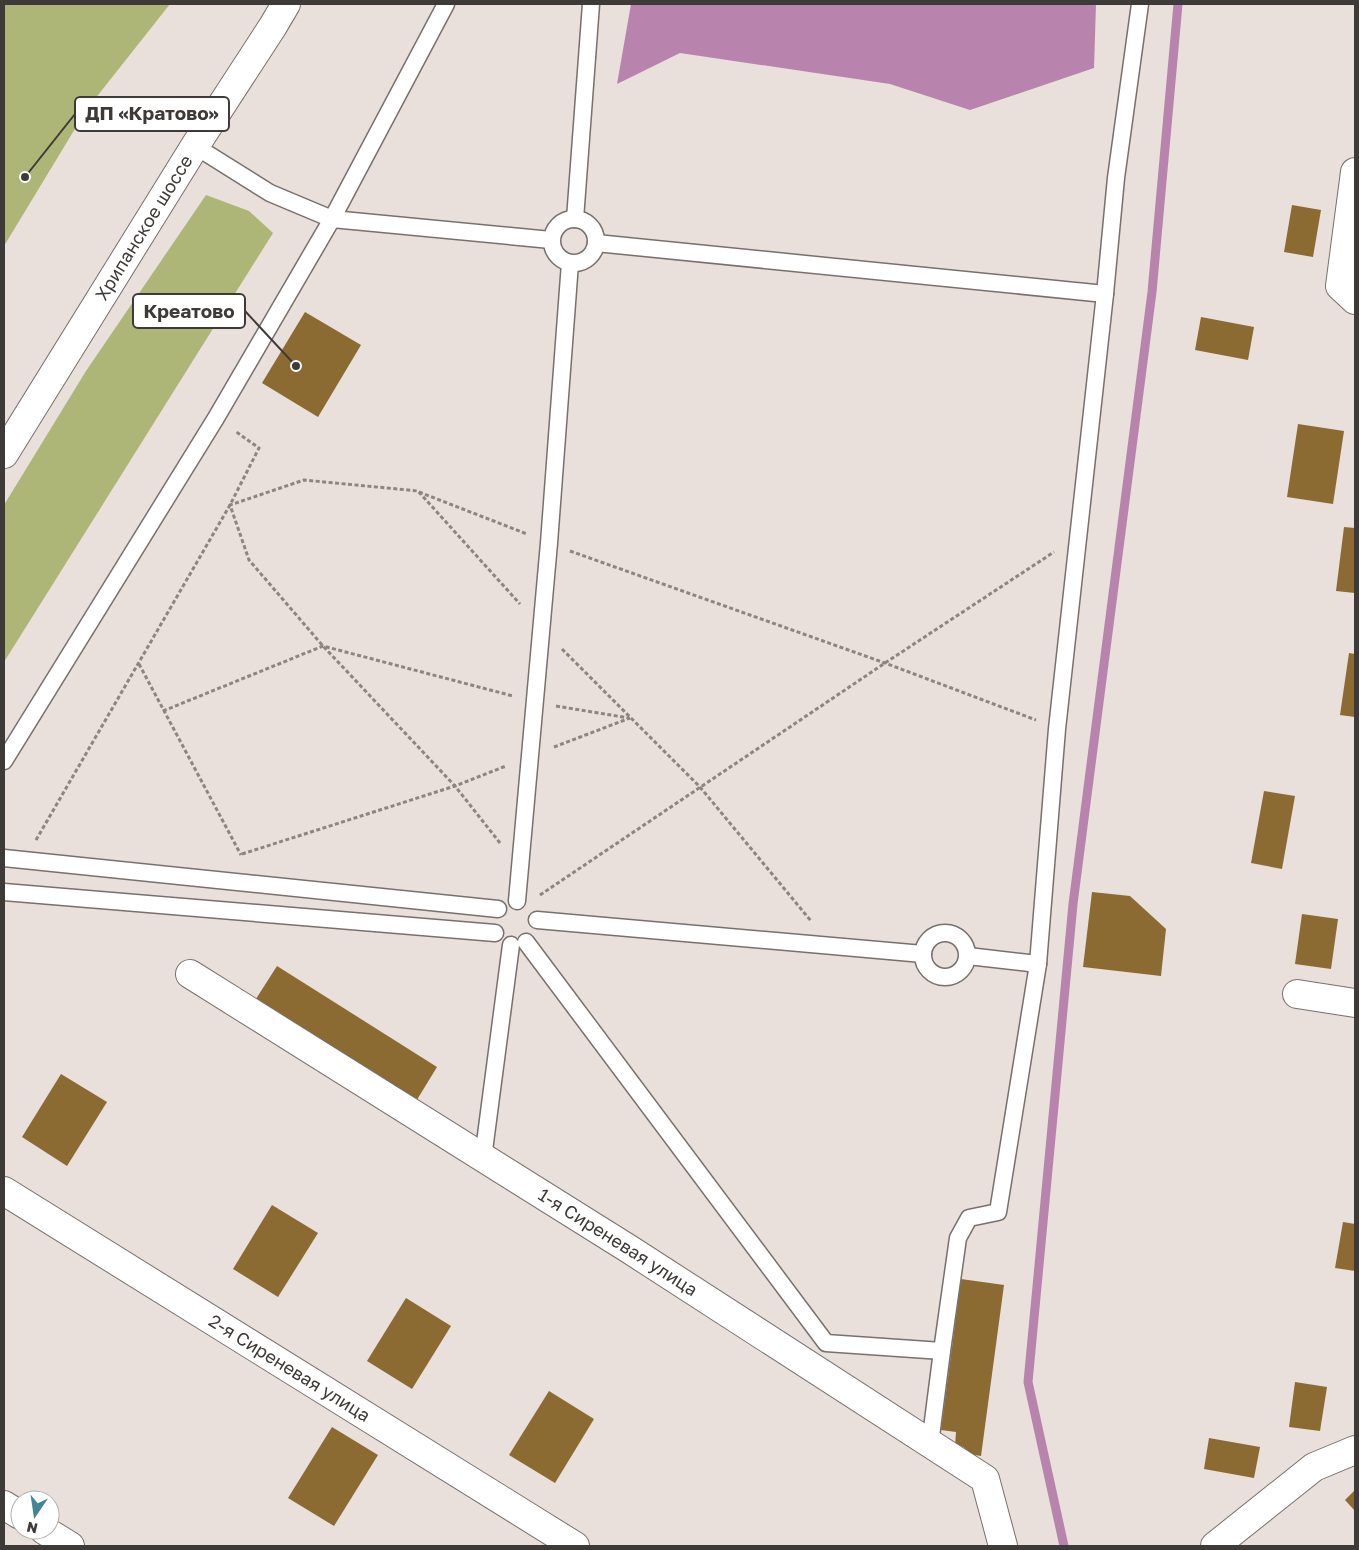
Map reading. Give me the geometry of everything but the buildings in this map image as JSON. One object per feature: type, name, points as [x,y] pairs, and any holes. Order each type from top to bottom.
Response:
[{"type":"street","name":"Хрипанское шоссе","points":[[4,454],[195,146],[286,4]]},
{"type":"street","points":[[1355,172],[1340,286],[1355,300]]},
{"type":"street","name":"1-я Сиреневая улица","points":[[190,974],[629,1249],[985,1479],[1003,1546]]},
{"type":"street","points":[[1297,994],[1355,1003]]},
{"type":"street","name":"2-я Сиреневая улица","points":[[4,1191],[575,1546]]},
{"type":"street","points":[[1215,1546],[1314,1467],[1355,1450]]},
{"type":"lane","points":[[4,761],[216,418],[332,219],[446,4]]},
{"type":"lane","points":[[575,219],[591,4]]},
{"type":"lane","points":[[930,1444],[958,1238],[969,1218],[998,1212],[1038,964],[1057,728],[1116,178],[1140,4]]},
{"type":"lane","points":[[195,146],[270,193],[332,219],[551,240]]},
{"type":"lane","points":[[575,219],[589,225],[594,233],[596,243],[594,250],[585,260],[570,263],[559,258],[554,252],[551,240],[559,225],[566,220],[575,219]]},
{"type":"lane","points":[[596,243],[1105,294]]},
{"type":"lane","points":[[522,902],[521,868],[529,756],[549,544],[570,263]]},
{"type":"lane","points":[[4,858],[498,909]]},
{"type":"lane","points":[[4,892],[496,933]]},
{"type":"lane","points":[[484,1158],[519,943],[535,932],[537,920],[533,910],[522,902],[508,902],[498,909],[493,922],[500,939],[519,943],[826,1343],[942,1351]]},
{"type":"lane","points":[[537,920],[924,954]]},
{"type":"lane","points":[[947,933],[957,936],[963,942],[968,956],[963,969],[957,974],[942,977],[931,971],[924,961],[924,954],[925,946],[930,939],[938,934],[947,933]]},
{"type":"lane","points":[[968,956],[1038,964]]},
{"type":"path","points":[[24,860],[230,505],[259,448],[216,418]]},
{"type":"path","points":[[418,492],[549,544],[885,663],[1057,728]]},
{"type":"path","points":[[230,505],[249,560],[323,646],[454,786],[521,868]]},
{"type":"path","points":[[522,902],[1079,536]]},
{"type":"path","points":[[163,712],[323,646],[535,702],[630,718],[454,786],[242,854]]},
{"type":"path","points":[[139,664],[163,712],[242,854],[237,882]]},
{"type":"green space","points":[[4,4],[170,4],[87,109],[4,246]]},
{"type":"green space","points":[[206,195],[249,211],[273,233],[4,662],[4,505],[86,371]]},
{"type":"shaded area","points":[[631,4],[1096,4],[1094,68],[970,110],[890,84],[680,53],[617,84]]},
{"type":"waterway","points":[[1064,1546],[1028,1382],[1073,904],[1152,292],[1178,4]]},
{"type":"place","name":"ДП «Кратово»","points":[[25,177]]},
{"type":"place","name":"Креатово","points":[[296,366]]}]
